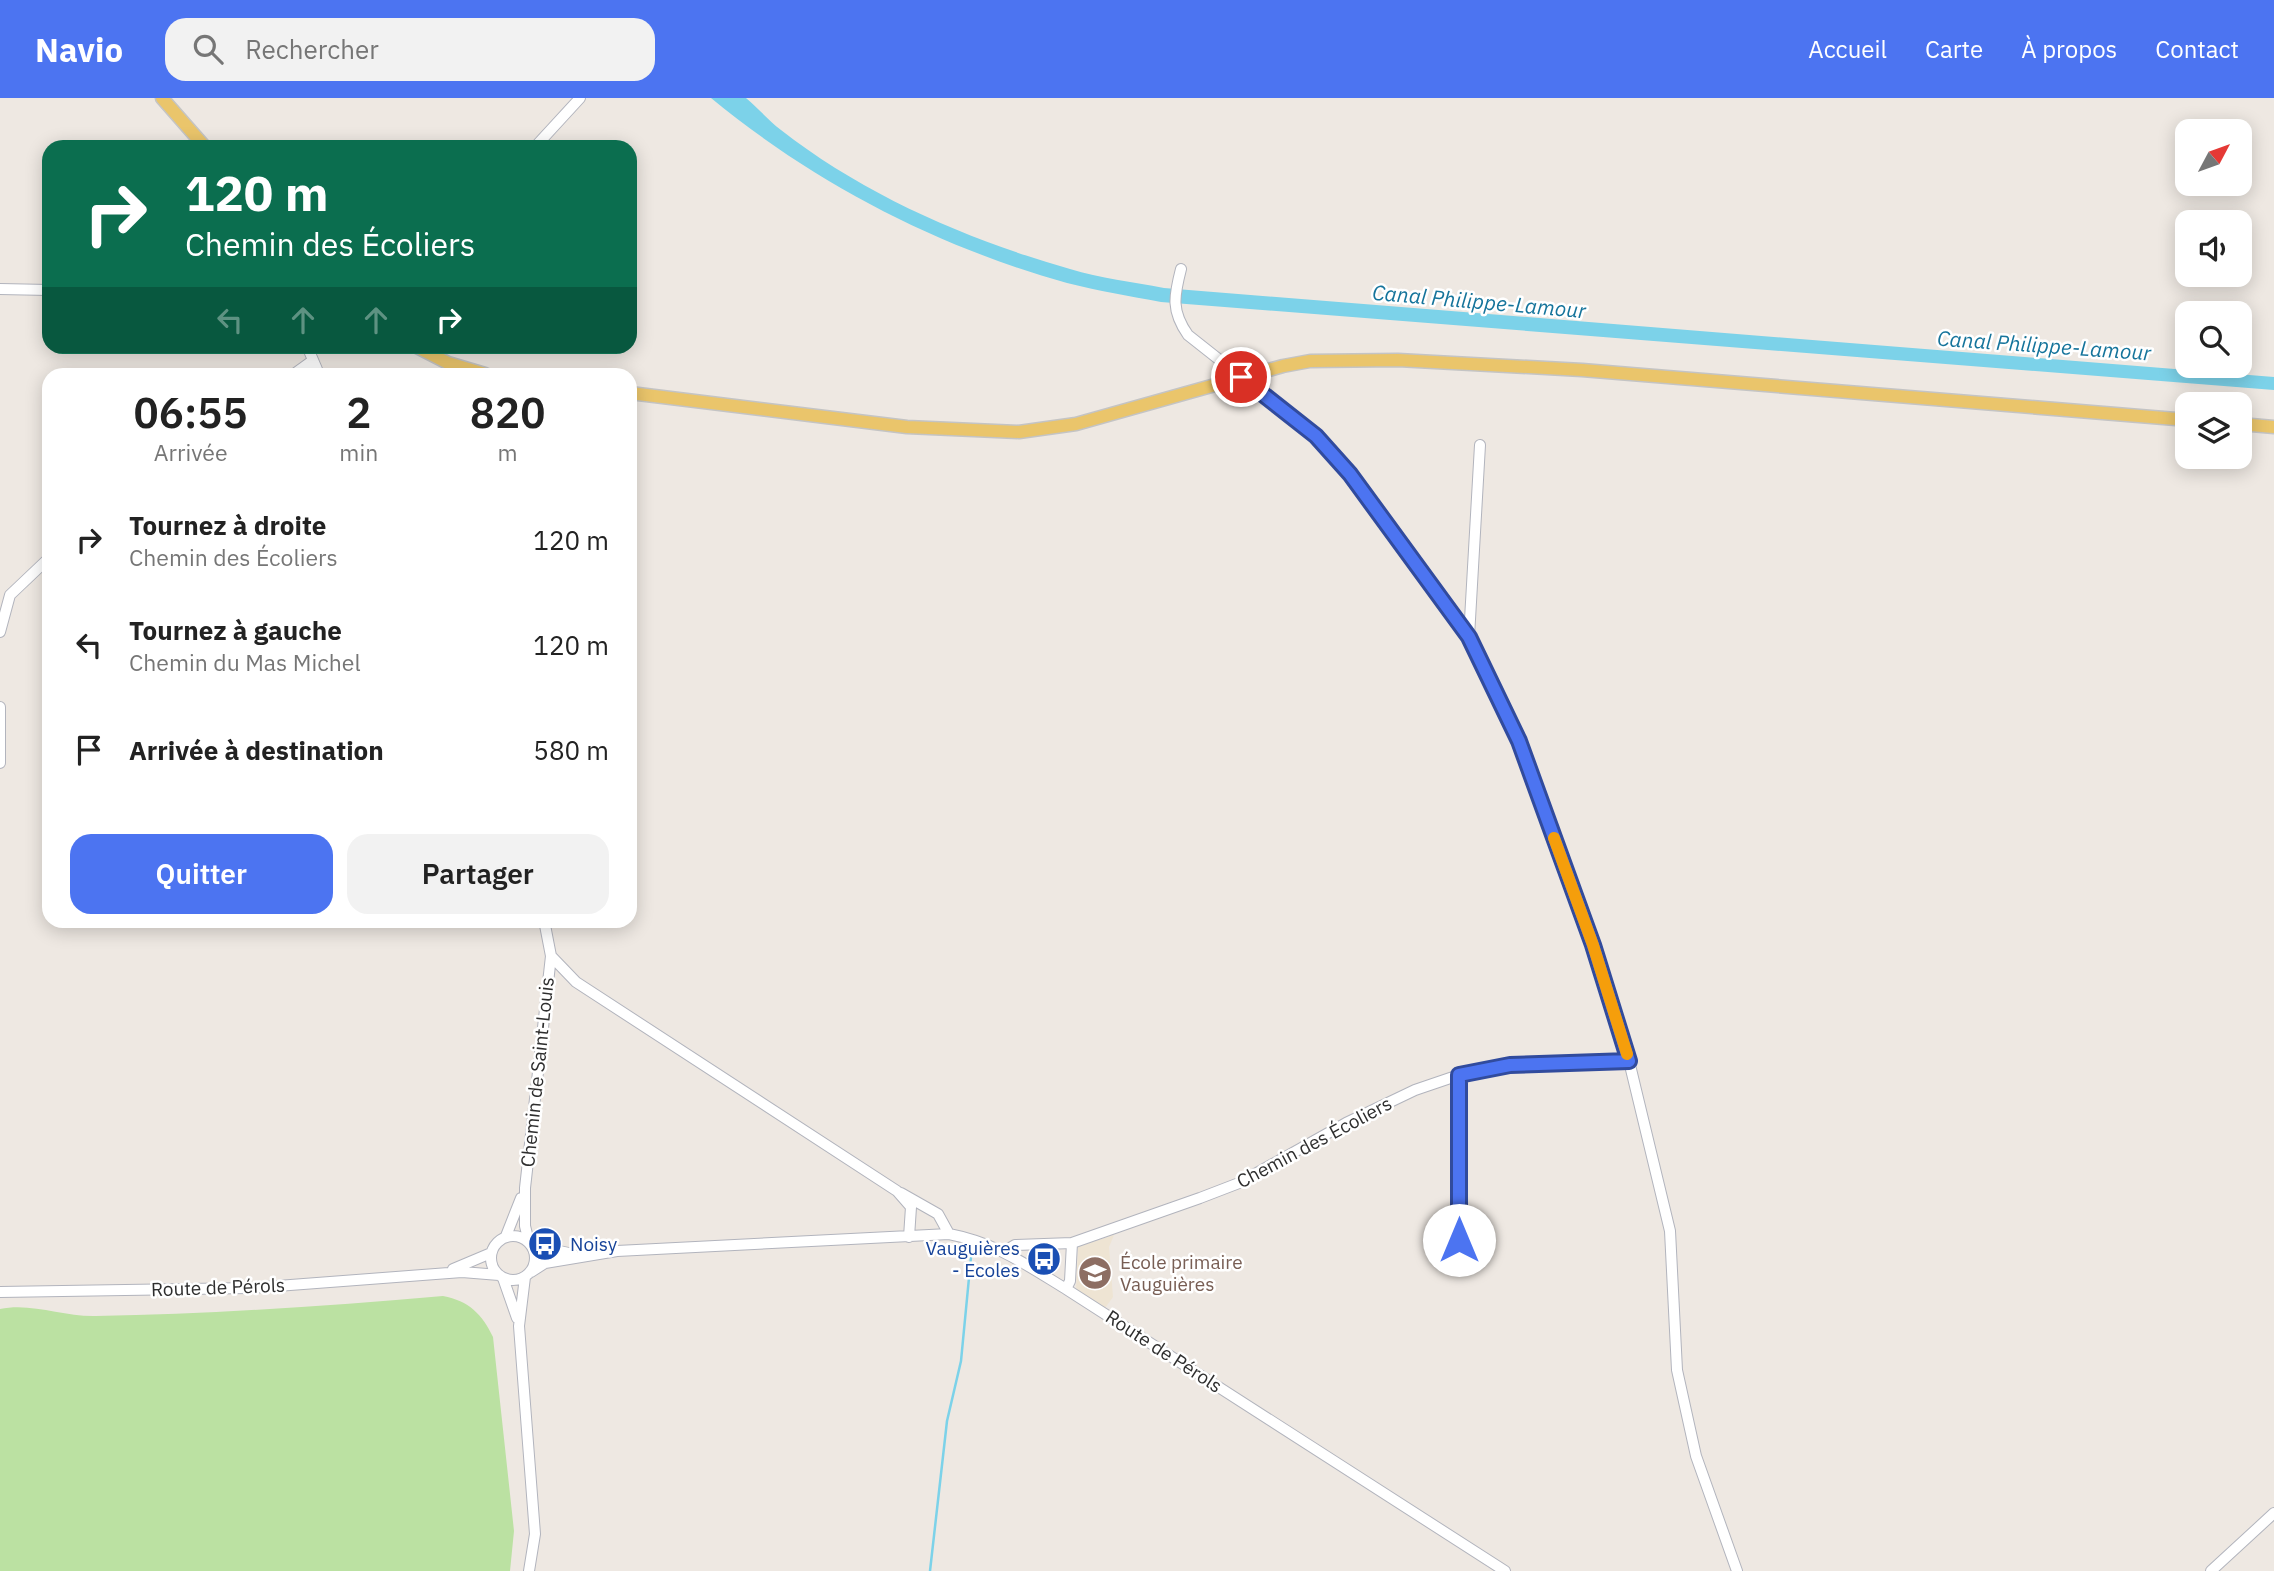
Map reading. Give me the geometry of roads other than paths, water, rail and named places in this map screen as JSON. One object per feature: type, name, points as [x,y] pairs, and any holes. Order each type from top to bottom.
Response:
[{"type":"main road","points":[[162,98],[199,140]]},
{"type":"main road","points":[[431,354],[465,368]]},
{"type":"main road","points":[[637,394],[907,427],[986,433],[1076,424],[1241,377],[1310,361],[1398,360],[1582,370],[2175,419]]},
{"type":"main road","points":[[2252,425],[2274,427]]},
{"type":"street","points":[[541,140],[580,98]]},
{"type":"street","points":[[1181,269],[1175,308],[1177,320],[1188,335],[1316,436],[1350,474],[1469,637],[1519,741],[1593,945],[1629,1061],[1670,1231],[1680,1382],[1696,1456],[1737,1571]]},
{"type":"street","points":[[0,289],[42,290]]},
{"type":"street","points":[[310,354],[316,368]]},
{"type":"street","points":[[302,368],[312,361]]},
{"type":"street","points":[[1469,637],[1479,445]]},
{"type":"street","points":[[0,632],[10,595],[42,565]]},
{"type":"street","points":[[0,707],[0,763]]},
{"type":"street","name":"Chemin de Saint-Louis","points":[[531,1244],[525,1226],[525,1188],[551,956],[546,928]]},
{"type":"street","points":[[551,956],[576,982],[897,1191],[915,1198],[938,1214],[948,1234]]},
{"type":"street","name":"Chemin des Écoliers","points":[[1005,1251],[1015,1245],[1073,1243],[1239,1183],[1346,1123],[1415,1090],[1459,1075],[1510,1065],[1629,1061]]},
{"type":"street","points":[[1459,1075],[1459,1240]]},
{"type":"street","name":"Chemin de Saint-Louis","points":[[506,1236],[525,1188]]},
{"type":"street","points":[[897,1191],[911,1206],[909,1237]]},
{"type":"street","name":"Route de Pérols","points":[[528,1274],[545,1263],[580,1255],[948,1234],[978,1240],[1005,1251],[1066,1289],[1505,1571]]},
{"type":"street","points":[[519,1326],[501,1277],[492,1265],[491,1252],[499,1240],[506,1236],[519,1236],[531,1244],[536,1259],[528,1274],[519,1326],[535,1534],[529,1571]]},
{"type":"street","points":[[1066,1289],[1070,1281],[1073,1243]]},
{"type":"street","name":"Route de Pérols","points":[[531,1244],[580,1255]]},
{"type":"street","name":"Route de Pérols","points":[[436,1273],[462,1266],[491,1252]]},
{"type":"street","name":"Route de Pérols","points":[[0,1292],[250,1288],[436,1273],[484,1272],[501,1277]]},
{"type":"street","points":[[501,1277],[510,1280],[528,1274]]},
{"type":"street","points":[[2211,1571],[2274,1513]]},
{"type":"water","points":[[711,98],[746,98],[813,153],[882,195],[918,213],[993,244],[1081,272],[1117,280],[1164,288],[2175,369],[2175,378],[2274,377],[2274,390],[1161,302],[1067,283],[971,251],[879,209],[792,158]]},
{"type":"waterway","points":[[930,1571],[947,1421],[961,1361],[971,1257]]},
{"type":"place","name":"Noisy","points":[[545,1244]]},
{"type":"place","name":"Vauguières - Ecoles","points":[[1044,1259]]},
{"type":"place","name":"École primaire Vauguières","points":[[1095,1273]]},
{"type":"water label","name":"Canal Philippe-Lamour","points":[[1479,302]]},
{"type":"water label","name":"Canal Philippe-Lamour","points":[[2044,346]]}]
